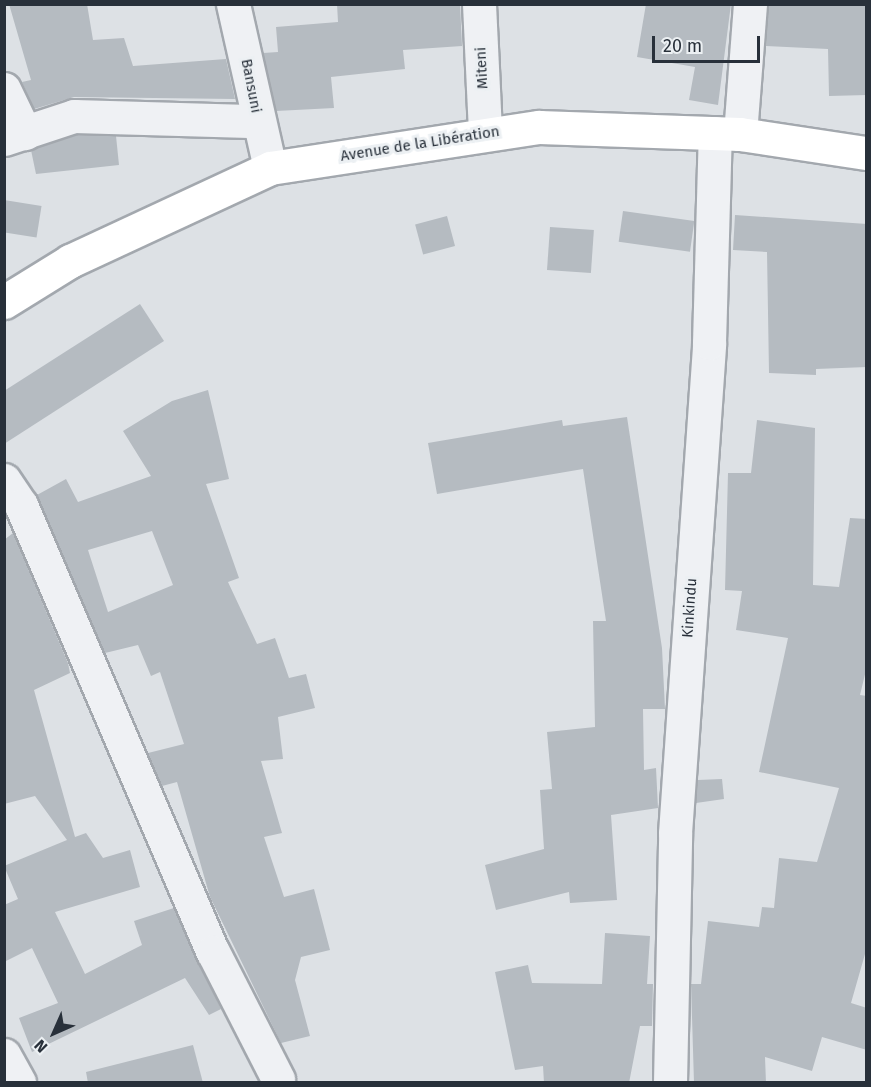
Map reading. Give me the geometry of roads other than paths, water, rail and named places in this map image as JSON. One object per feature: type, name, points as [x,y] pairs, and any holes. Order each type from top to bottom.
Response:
[{"type":"highway","name":"Avenue de la Libération","points":[[4,302],[70,261],[270,168],[485,132],[539,127],[728,134],[867,153]]},
{"type":"street","name":"Bansuni","points":[[233,4],[270,168]]},
{"type":"street","name":"Miteni","points":[[479,4],[485,132]]},
{"type":"street","name":"Kinkindu","points":[[670,1083],[675,833],[709,342],[728,134],[750,4]]},
{"type":"street","points":[[4,89],[15,136],[74,116],[258,121]]},
{"type":"street","points":[[4,480],[21,505],[213,952],[278,1079]]},
{"type":"street","points":[[4,1054],[19,1083]]}]
